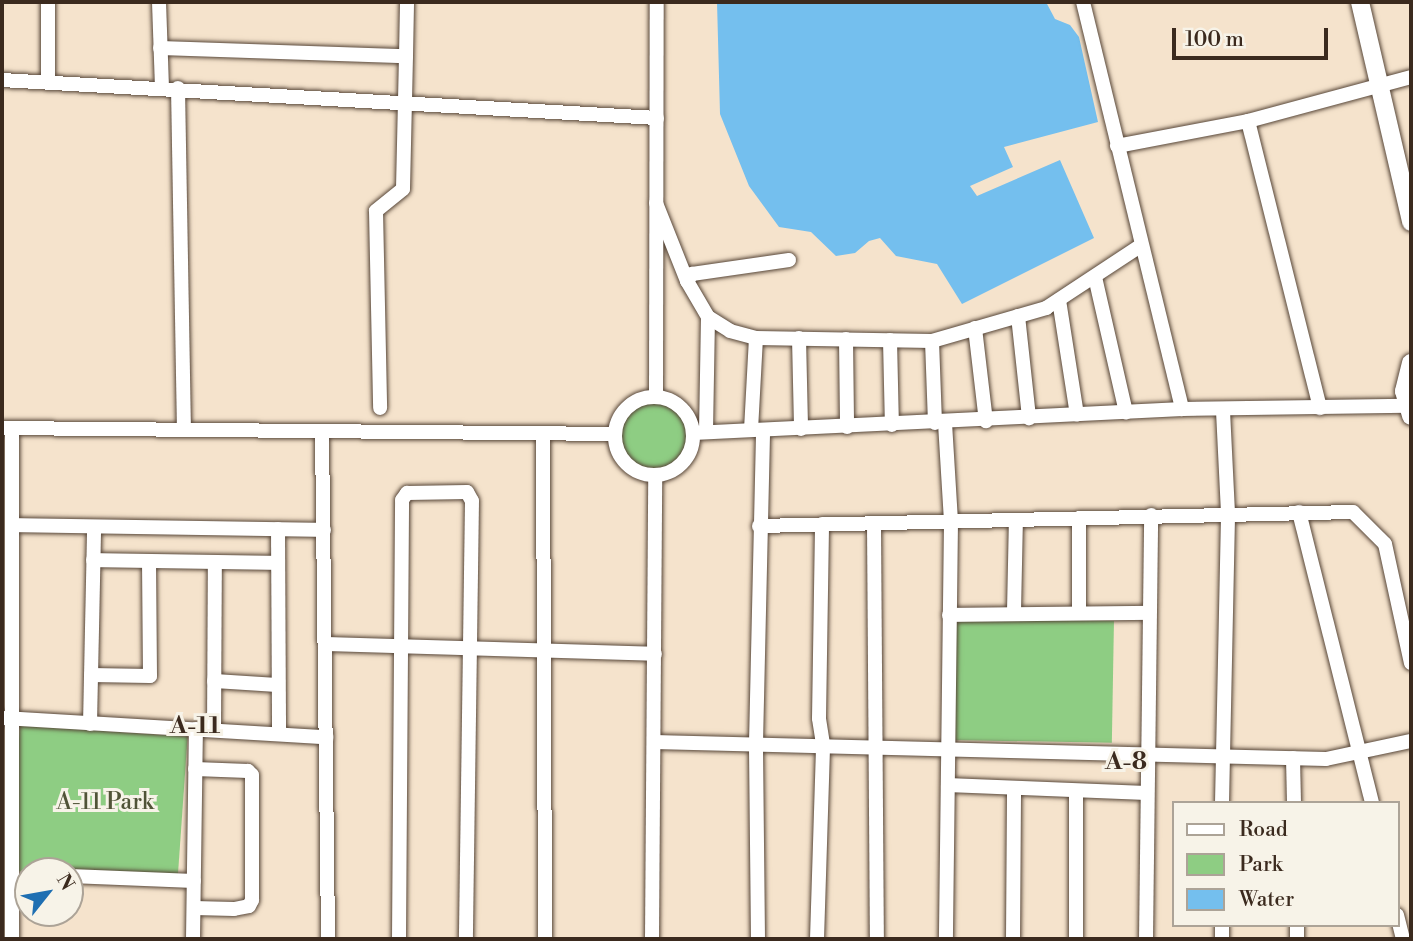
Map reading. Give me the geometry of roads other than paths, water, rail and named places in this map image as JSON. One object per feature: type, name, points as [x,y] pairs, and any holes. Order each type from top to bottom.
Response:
[{"type":"main road","points":[[1360,2],[1411,179]]},
{"type":"main road","points":[[1372,2],[1384,83],[1411,222]]},
{"type":"main road","points":[[1409,411],[1404,391],[1411,363]]},
{"type":"street","points":[[48,2],[48,82]]},
{"type":"street","points":[[159,2],[162,87]]},
{"type":"street","points":[[380,408],[376,211],[403,188],[407,2]]},
{"type":"street","points":[[656,397],[657,2]]},
{"type":"street","points":[[1083,2],[1140,246],[1182,409]]},
{"type":"street","points":[[160,48],[406,56]]},
{"type":"street","points":[[1117,146],[1248,121],[1411,77]]},
{"type":"street","points":[[2,80],[162,87],[657,118]]},
{"type":"street","points":[[178,88],[184,429]]},
{"type":"street","points":[[1248,121],[1320,408]]},
{"type":"street","points":[[656,204],[687,281],[708,317],[730,331],[756,338],[932,341],[1018,316],[1059,300],[1140,246]]},
{"type":"street","points":[[687,281],[692,274],[789,260]]},
{"type":"street","points":[[1095,277],[1126,412]]},
{"type":"street","points":[[1059,300],[1077,415]]},
{"type":"street","points":[[1018,316],[1030,418]]},
{"type":"street","points":[[700,433],[681,408],[656,397],[628,407],[615,434],[623,461],[634,470],[655,476],[669,473],[686,460],[700,433],[708,317]]},
{"type":"street","points":[[975,328],[986,421]]},
{"type":"street","points":[[756,338],[758,939]]},
{"type":"street","points":[[799,338],[801,429]]},
{"type":"street","points":[[846,339],[847,427]]},
{"type":"street","points":[[890,340],[892,425]]},
{"type":"street","points":[[932,341],[951,522],[946,939]]},
{"type":"street","points":[[700,433],[986,421],[1182,409],[1320,408],[1409,411]]},
{"type":"street","points":[[1222,801],[1228,513],[1223,409]]},
{"type":"street","points":[[19,857],[7,719],[7,547],[13,525],[7,428],[615,434]]},
{"type":"street","points":[[322,431],[328,939]]},
{"type":"street","points":[[543,433],[545,939]]},
{"type":"street","points":[[652,939],[655,476]]},
{"type":"street","points":[[399,939],[402,500],[407,493],[467,492],[472,501],[467,649],[466,939]]},
{"type":"street","points":[[1299,512],[1371,801]]},
{"type":"street","points":[[758,526],[1353,512],[1385,544],[1411,663]]},
{"type":"street","points":[[1146,939],[1151,515]]},
{"type":"street","points":[[1079,518],[1079,612]]},
{"type":"street","points":[[1014,612],[1016,520]]},
{"type":"street","points":[[817,939],[823,744],[820,718],[822,524]]},
{"type":"street","points":[[874,524],[879,745],[877,939]]},
{"type":"street","points":[[13,525],[324,530]]},
{"type":"street","points":[[90,723],[94,527]]},
{"type":"street","points":[[278,529],[279,734]]},
{"type":"street","points":[[93,560],[277,563]]},
{"type":"street","points":[[91,675],[150,676],[149,561]]},
{"type":"street","points":[[214,730],[215,563]]},
{"type":"street","points":[[949,615],[1014,612],[1149,613]]},
{"type":"street","points":[[325,644],[655,654]]},
{"type":"street","points":[[214,681],[278,685]]},
{"type":"street","points":[[7,719],[326,737]]},
{"type":"street","points":[[193,939],[196,729]]},
{"type":"street","points":[[654,742],[947,746],[1326,759],[1411,741]]},
{"type":"street","points":[[1293,758],[1294,801]]},
{"type":"street","points":[[194,908],[234,909],[249,906],[252,900],[252,775],[248,771],[195,769]]},
{"type":"street","points":[[948,785],[1076,793],[1146,793]]},
{"type":"street","points":[[1013,939],[1014,790]]},
{"type":"street","points":[[1076,793],[1076,939]]},
{"type":"street","points":[[84,877],[194,881]]},
{"type":"water","points":[[717,2],[1046,2],[1055,19],[1070,25],[1079,37],[1098,122],[1004,147],[1013,167],[970,186],[977,196],[1060,160],[1094,238],[962,304],[937,264],[896,256],[880,238],[869,241],[855,253],[836,256],[811,232],[779,227],[749,186],[720,114]]},
{"type":"district","name":"A-11","points":[[195,727]]},
{"type":"district","name":"A-8","points":[[1126,763]]},
{"type":"park label","name":"A-11 Park","points":[[105,802]]}]
